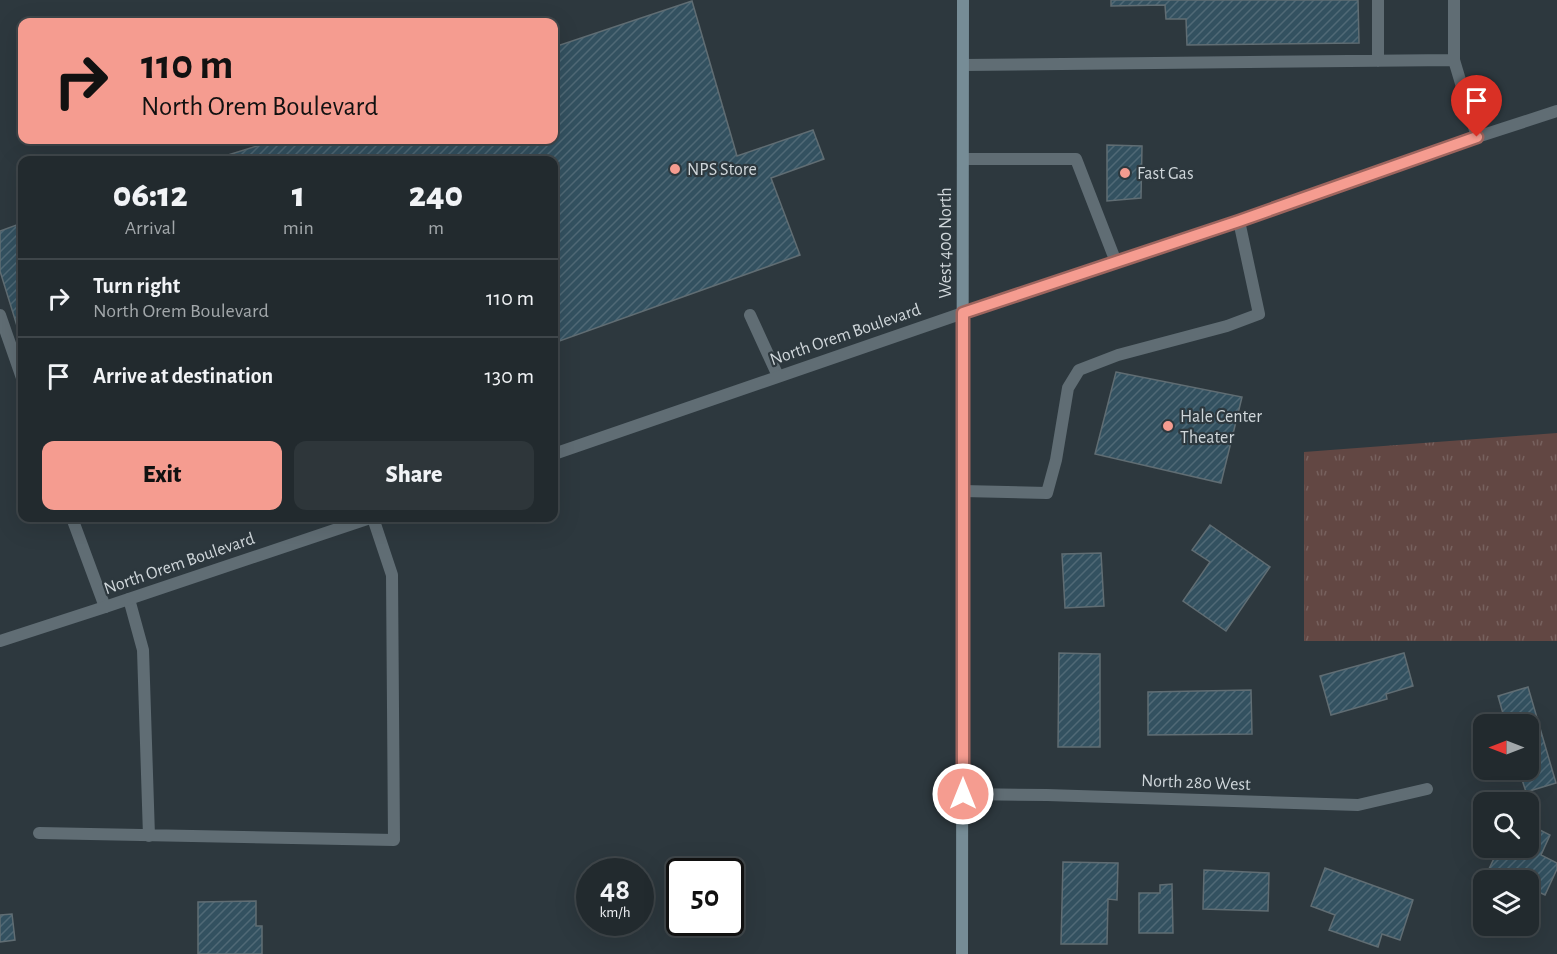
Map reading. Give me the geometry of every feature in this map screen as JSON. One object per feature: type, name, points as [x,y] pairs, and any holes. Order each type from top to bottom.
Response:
[{"type":"main road","name":"West 400 North","points":[[962,954],[963,0]]},
{"type":"street","points":[[1378,0],[1378,61]]},
{"type":"street","points":[[1454,0],[1454,60],[1477,137]]},
{"type":"street","points":[[963,65],[1454,60]]},
{"type":"street","name":"North Orem Boulevard","points":[[558,452],[1557,111]]},
{"type":"street","points":[[963,159],[1076,159],[1116,262]]},
{"type":"street","points":[[963,491],[1047,493],[1056,460],[1068,388],[1079,370],[1118,355],[1227,326],[1259,314],[1239,221]]},
{"type":"street","points":[[0,315],[18,367]]},
{"type":"street","points":[[750,315],[778,376]]},
{"type":"street","points":[[73,522],[105,607]]},
{"type":"street","name":"North Orem Boulevard","points":[[0,641],[359,522]]},
{"type":"street","points":[[39,833],[394,840],[392,575],[372,522]]},
{"type":"street","points":[[129,599],[143,650],[149,836]]},
{"type":"street","name":"North 280 West","points":[[963,794],[1358,806],[1427,789]]},
{"type":"green space","points":[[1557,433],[1557,641],[1304,641],[1304,452]]},
{"type":"building","points":[[1111,0],[1358,0],[1359,43],[1187,45],[1186,19],[1166,19],[1165,5],[1111,6]]},
{"type":"building","name":"NPS Store","points":[[692,1],[737,156],[813,130],[824,159],[771,178],[800,255],[558,342],[558,156],[225,156],[263,144],[558,144],[558,46]]},
{"type":"building","points":[[1107,145],[1142,146],[1141,198],[1107,201]]},
{"type":"building","points":[[18,224],[18,329],[0,271],[0,231]]},
{"type":"building","name":"Hale Center Theater","points":[[1116,372],[1242,397],[1221,483],[1095,454]]},
{"type":"building","points":[[1210,525],[1270,567],[1226,631],[1183,601],[1210,562],[1192,550]]},
{"type":"building","points":[[1101,553],[1104,606],[1065,608],[1062,554]]},
{"type":"building","points":[[1059,653],[1100,654],[1100,747],[1058,747]]},
{"type":"building","points":[[1404,653],[1413,686],[1386,694],[1387,699],[1331,715],[1320,676]]},
{"type":"building","points":[[1528,687],[1536,714],[1503,714],[1498,696]]},
{"type":"building","points":[[1251,690],[1252,734],[1148,735],[1148,692]]},
{"type":"building","points":[[1539,725],[1556,783],[1526,792],[1522,780],[1539,780]]},
{"type":"building","points":[[1539,830],[1550,835],[1541,855],[1557,863],[1557,869],[1545,895],[1539,892],[1539,870],[1488,870],[1494,858],[1539,858]]},
{"type":"building","points":[[1063,862],[1118,863],[1117,900],[1108,899],[1107,944],[1061,944]]},
{"type":"building","points":[[1325,868],[1413,900],[1400,940],[1382,934],[1378,947],[1329,930],[1335,915],[1311,906]]},
{"type":"building","points":[[1204,870],[1269,873],[1268,911],[1203,909]]},
{"type":"building","points":[[1172,884],[1173,933],[1139,933],[1139,893],[1160,893],[1160,885]]},
{"type":"building","points":[[256,901],[256,926],[262,926],[262,954],[198,954],[198,902]]},
{"type":"building","points":[[12,914],[15,940],[0,942],[0,915]]},
{"type":"place","name":"NPS Store","points":[[675,169]]},
{"type":"place","name":"Fast Gas","points":[[1125,173]]},
{"type":"place","name":"Hale Center Theater","points":[[1168,426]]},
{"type":"route","points":[[963,794],[963,313],[1239,221],[1477,137]]}]
